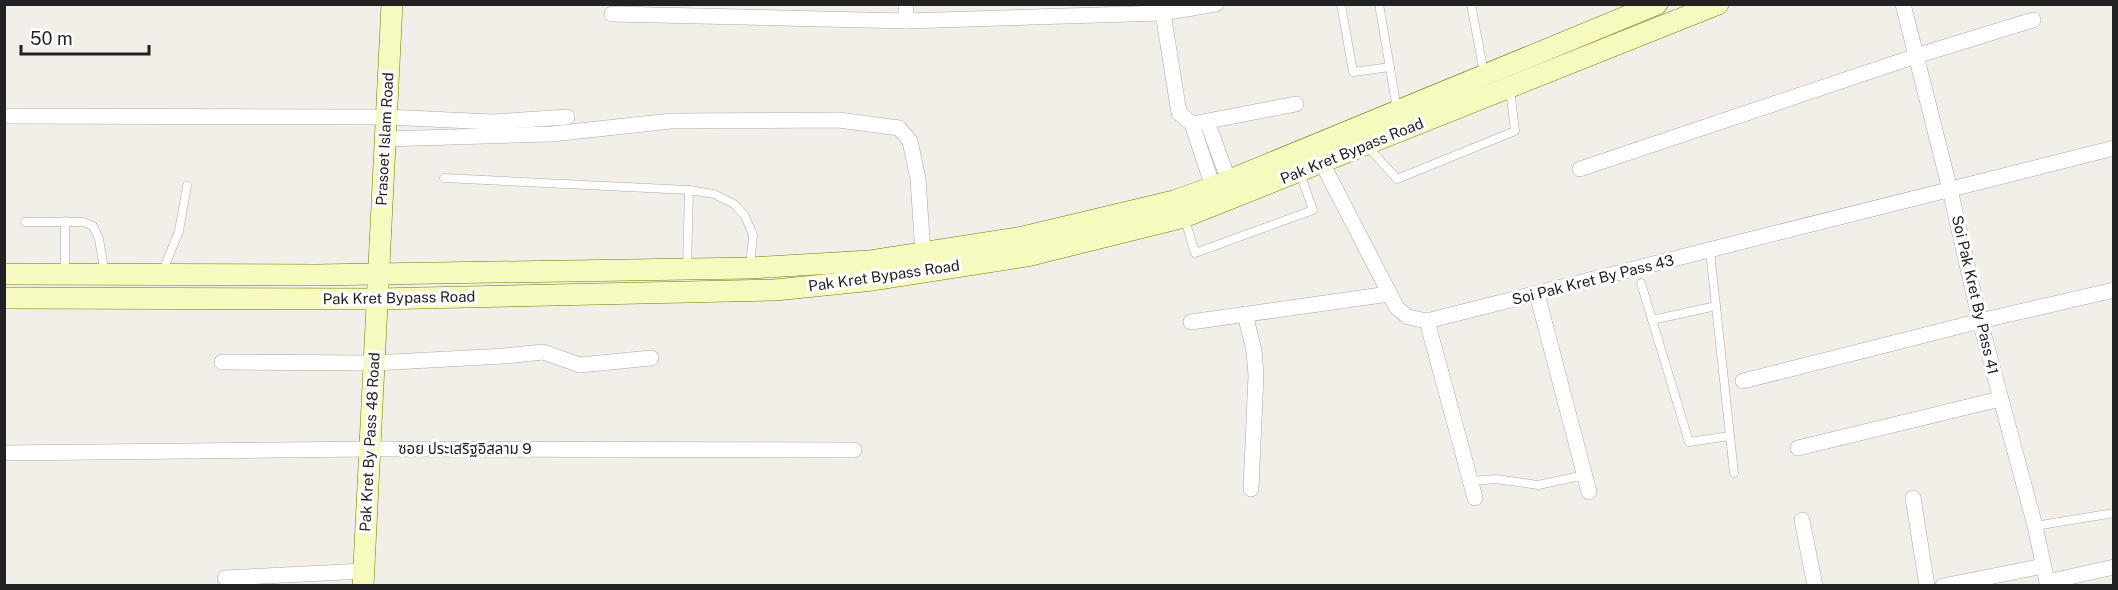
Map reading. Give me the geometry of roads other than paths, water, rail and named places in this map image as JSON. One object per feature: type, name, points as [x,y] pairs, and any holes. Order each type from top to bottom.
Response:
[{"type":"main road","name":"Prasoet Islam Road","points":[[377,299],[392,4]]},
{"type":"main road","name":"Pak Kret Bypass Road","points":[[4,274],[378,274],[750,268],[869,261],[1023,237],[1174,201],[1657,4]]},
{"type":"main road","name":"Pak Kret Bypass Road","points":[[4,298],[377,299],[786,289],[873,280],[1027,256],[1184,217],[1718,4]]},
{"type":"main road","name":"Pak Kret By Pass 48 Road","points":[[363,578],[377,299]]},
{"type":"street","points":[[906,4],[906,21]]},
{"type":"street","points":[[612,14],[665,10],[781,11],[906,21],[1023,11],[1162,13],[1216,4]]},
{"type":"street","name":"Soi Pak Kret By Pass 41","points":[[1903,4],[1980,321],[2035,526],[2047,584]]},
{"type":"street","points":[[1162,13],[1179,113],[1200,123],[1296,104]]},
{"type":"street","points":[[1580,169],[1916,56],[2033,20]]},
{"type":"street","points":[[4,116],[386,117],[492,123],[567,117]]},
{"type":"street","points":[[385,139],[552,134],[671,121],[839,120],[899,128],[910,141],[918,179],[923,253]]},
{"type":"street","points":[[1200,123],[1220,183]]},
{"type":"street","name":"Soi Pak Kret By Pass 43","points":[[1427,321],[2114,148]]},
{"type":"street","points":[[1322,163],[1396,308],[1403,315],[1427,321],[1475,498]]},
{"type":"street","points":[[1743,381],[1980,321],[2114,290]]},
{"type":"street","points":[[1191,322],[1389,294]]},
{"type":"street","points":[[1537,294],[1589,492]]},
{"type":"street","points":[[1245,314],[1254,351],[1256,375],[1251,489]]},
{"type":"street","points":[[222,362],[374,363],[543,352],[580,365],[651,358]]},
{"type":"street","points":[[1798,448],[2000,399]]},
{"type":"street","name":"ซอย ประเสริฐอิสลาม 9","points":[[4,453],[370,449],[854,450]]},
{"type":"street","points":[[1912,498],[1927,585]]},
{"type":"street","points":[[1802,520],[1815,585]]},
{"type":"street","points":[[1942,585],[2043,566]]},
{"type":"street","points":[[2047,584],[2114,567]]},
{"type":"street","points":[[225,578],[363,578]]},
{"type":"lane","points":[[1341,4],[1353,72],[1390,67]]},
{"type":"lane","points":[[1379,4],[1397,110]]},
{"type":"lane","points":[[1471,4],[1485,75]]},
{"type":"lane","points":[[1367,145],[1397,179],[1515,131],[1509,88]]},
{"type":"lane","points":[[1184,217],[1195,253],[1313,210],[1299,172]]},
{"type":"lane","points":[[444,178],[689,190],[714,194],[734,204],[745,216],[753,236],[750,268]]},
{"type":"lane","points":[[161,275],[179,231],[187,186]]},
{"type":"lane","points":[[687,269],[689,190]]},
{"type":"lane","points":[[25,222],[83,222],[93,226],[99,239],[106,275]]},
{"type":"lane","points":[[65,222],[65,274]]},
{"type":"lane","points":[[1710,251],[1734,473]]},
{"type":"lane","points":[[1641,284],[1689,442],[1730,436]]},
{"type":"lane","points":[[1652,320],[1716,306]]},
{"type":"lane","points":[[1472,481],[1496,479],[1538,485],[1585,475]]},
{"type":"lane","points":[[2035,526],[2114,513]]}]
